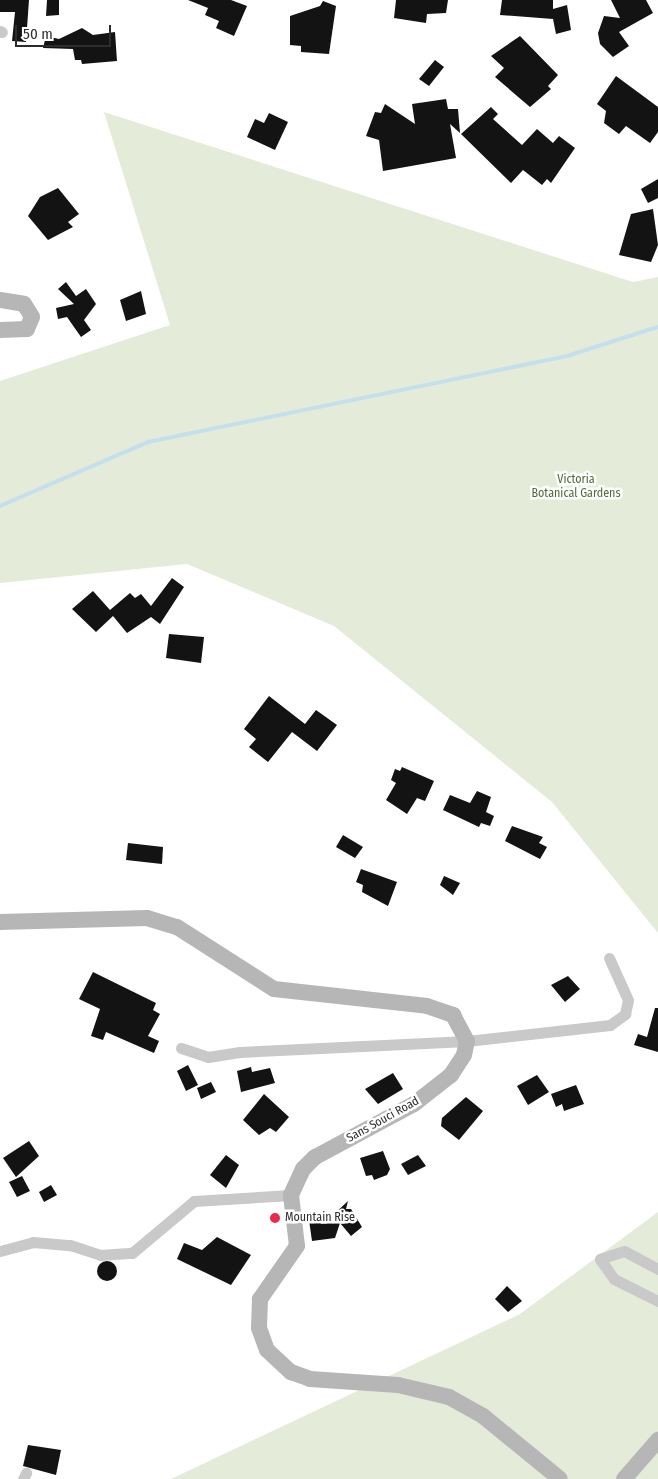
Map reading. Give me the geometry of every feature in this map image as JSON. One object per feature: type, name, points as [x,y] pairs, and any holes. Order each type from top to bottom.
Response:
[{"type":"main road","points":[[0,300],[24,304],[32,317],[27,329],[0,330]]},
{"type":"main road","points":[[0,922],[147,918],[177,927],[274,989],[445,1009],[460,1022],[467,1041]]},
{"type":"main road","name":"Sans Souci Road","points":[[291,1195],[303,1169],[315,1157],[414,1104],[444,1081],[459,1064],[467,1041]]},
{"type":"main road","points":[[291,1195],[297,1246],[257,1308],[261,1336],[277,1362],[310,1379],[398,1385],[449,1398],[483,1416],[560,1479]]},
{"type":"main road","points":[[624,1479],[658,1440]]},
{"type":"street","points":[[182,1048],[208,1057],[240,1052],[467,1041],[598,1027],[618,1020],[628,1000],[609,958]]},
{"type":"street","points":[[0,1251],[33,1242],[70,1245],[100,1255],[132,1253],[194,1201],[291,1195]]},
{"type":"street","points":[[658,1269],[624,1251],[600,1259],[614,1279],[658,1300]]},
{"type":"green space","name":"Victoria Botanical Gardens","points":[[104,112],[633,282],[658,277],[658,933],[552,802],[334,626],[187,564],[0,583],[0,381],[170,325]]},
{"type":"green space","points":[[658,1212],[658,1479],[171,1479],[520,1314]]},
{"type":"building","points":[[0,0],[29,0],[26,42],[12,41],[15,12],[0,12]]},
{"type":"building","points":[[47,0],[59,0],[59,15],[46,16]]},
{"type":"building","points":[[188,0],[231,0],[247,6],[234,36],[216,28],[219,21],[205,15],[208,8]]},
{"type":"building","points":[[396,0],[448,0],[446,13],[427,14],[426,23],[394,18]]},
{"type":"building","points":[[502,0],[553,0],[553,9],[567,5],[571,30],[556,34],[553,19],[500,15]]},
{"type":"building","points":[[611,0],[646,0],[653,13],[619,32],[629,46],[613,57],[600,44],[598,33],[604,16],[620,18]]},
{"type":"building","points":[[323,1],[336,6],[329,54],[301,52],[301,46],[290,45],[290,16],[320,6]]},
{"type":"building","points":[[82,28],[93,35],[115,32],[117,61],[82,64],[81,60],[75,60],[73,49],[43,48],[46,36],[59,39]]},
{"type":"building","points":[[520,36],[558,75],[548,86],[551,89],[530,107],[495,77],[504,68],[491,56]]},
{"type":"building","points":[[435,60],[444,67],[429,86],[419,79]]},
{"type":"building","points":[[616,76],[658,107],[658,132],[650,143],[626,126],[619,134],[604,123],[606,111],[597,104]]},
{"type":"building","points":[[446,99],[448,109],[458,109],[460,133],[450,124],[456,158],[383,171],[379,140],[366,136],[375,112],[381,113],[385,104],[415,124],[412,104]]},
{"type":"building","points":[[491,107],[498,114],[493,119],[522,145],[537,129],[553,143],[559,136],[575,148],[551,183],[547,179],[542,185],[523,170],[511,183],[461,134]]},
{"type":"building","points":[[269,113],[288,122],[275,150],[247,137],[255,119],[264,123]]},
{"type":"building","points":[[658,179],[658,198],[648,203],[641,189]]},
{"type":"building","points":[[58,188],[79,214],[68,222],[73,227],[48,240],[28,216],[40,197]]},
{"type":"building","points":[[653,209],[658,245],[651,262],[619,255],[631,214]]},
{"type":"building","points":[[66,282],[76,296],[86,289],[96,304],[84,320],[91,330],[81,337],[67,317],[58,319],[56,308],[74,304],[58,289]]},
{"type":"building","points":[[141,291],[146,314],[126,321],[120,300]]},
{"type":"building","points":[[172,578],[184,587],[160,624],[151,617],[127,633],[113,616],[96,632],[72,609],[93,591],[110,610],[130,593],[135,598],[141,594],[151,606]]},
{"type":"building","points":[[169,634],[204,637],[201,663],[166,658]]},
{"type":"building","points":[[269,696],[305,724],[316,710],[337,725],[317,751],[292,732],[268,762],[249,747],[256,739],[244,729]]},
{"type":"building","points":[[402,767],[434,781],[425,801],[417,798],[407,814],[386,800],[396,783],[391,780],[395,769],[400,771]]},
{"type":"building","points":[[477,791],[491,797],[486,812],[494,816],[490,826],[481,823],[479,827],[443,810],[450,795],[470,803]]},
{"type":"building","points":[[512,826],[543,837],[539,843],[547,847],[540,859],[505,841]]},
{"type":"building","points":[[343,835],[363,847],[355,858],[336,847]]},
{"type":"building","points":[[128,843],[163,847],[162,864],[126,860]]},
{"type":"building","points":[[361,869],[397,882],[388,906],[362,892],[363,885],[356,882]]},
{"type":"building","points":[[444,876],[460,883],[453,895],[440,885]]},
{"type":"building","points":[[93,972],[156,1003],[153,1010],[160,1014],[148,1036],[159,1041],[154,1053],[106,1032],[103,1040],[91,1036],[100,1009],[79,999]]},
{"type":"building","points":[[568,976],[580,989],[565,1002],[551,985]]},
{"type":"building","points":[[655,1008],[658,1008],[658,1052],[634,1045],[638,1034],[647,1037]]},
{"type":"building","points":[[188,1065],[198,1085],[186,1091],[177,1071]]},
{"type":"building","points":[[251,1067],[252,1072],[270,1068],[275,1083],[241,1092],[237,1071]]},
{"type":"building","points":[[393,1073],[403,1089],[378,1104],[365,1089]]},
{"type":"building","points":[[537,1075],[549,1092],[528,1105],[517,1086]]},
{"type":"building","points":[[211,1082],[216,1092],[201,1099],[197,1088]]},
{"type":"building","points":[[576,1085],[584,1104],[564,1111],[562,1104],[556,1107],[551,1094]]},
{"type":"building","points":[[264,1094],[289,1117],[276,1132],[270,1128],[259,1135],[243,1120]]},
{"type":"building","points":[[466,1097],[483,1111],[459,1140],[441,1126],[442,1118]]},
{"type":"building","points":[[29,1141],[39,1156],[16,1177],[3,1158]]},
{"type":"building","points":[[383,1151],[390,1169],[387,1175],[374,1180],[372,1175],[366,1176],[360,1158]]},
{"type":"building","points":[[226,1155],[239,1165],[226,1188],[210,1175]]},
{"type":"building","points":[[418,1155],[426,1166],[408,1175],[401,1164]]},
{"type":"building","points":[[22,1176],[30,1191],[17,1197],[9,1182]]},
{"type":"building","points":[[51,1185],[57,1195],[44,1202],[39,1192]]},
{"type":"building","points":[[348,1201],[346,1209],[351,1209],[362,1227],[351,1236],[340,1223],[335,1238],[312,1241],[309,1220],[332,1216]]},
{"type":"building","points":[[217,1237],[251,1255],[231,1285],[177,1259],[184,1243],[202,1250]]},
{"type":"building","points":[[107,1261],[114,1264],[117,1271],[114,1278],[107,1281],[100,1278],[97,1271],[100,1264]]},
{"type":"building","points":[[507,1286],[522,1301],[508,1312],[495,1299]]},
{"type":"building","points":[[28,1445],[61,1450],[56,1475],[23,1466]]},
{"type":"waterway","points":[[0,506],[148,442],[570,355],[658,327]]},
{"type":"place","name":"Mountain Rise","points":[[275,1218]]}]
